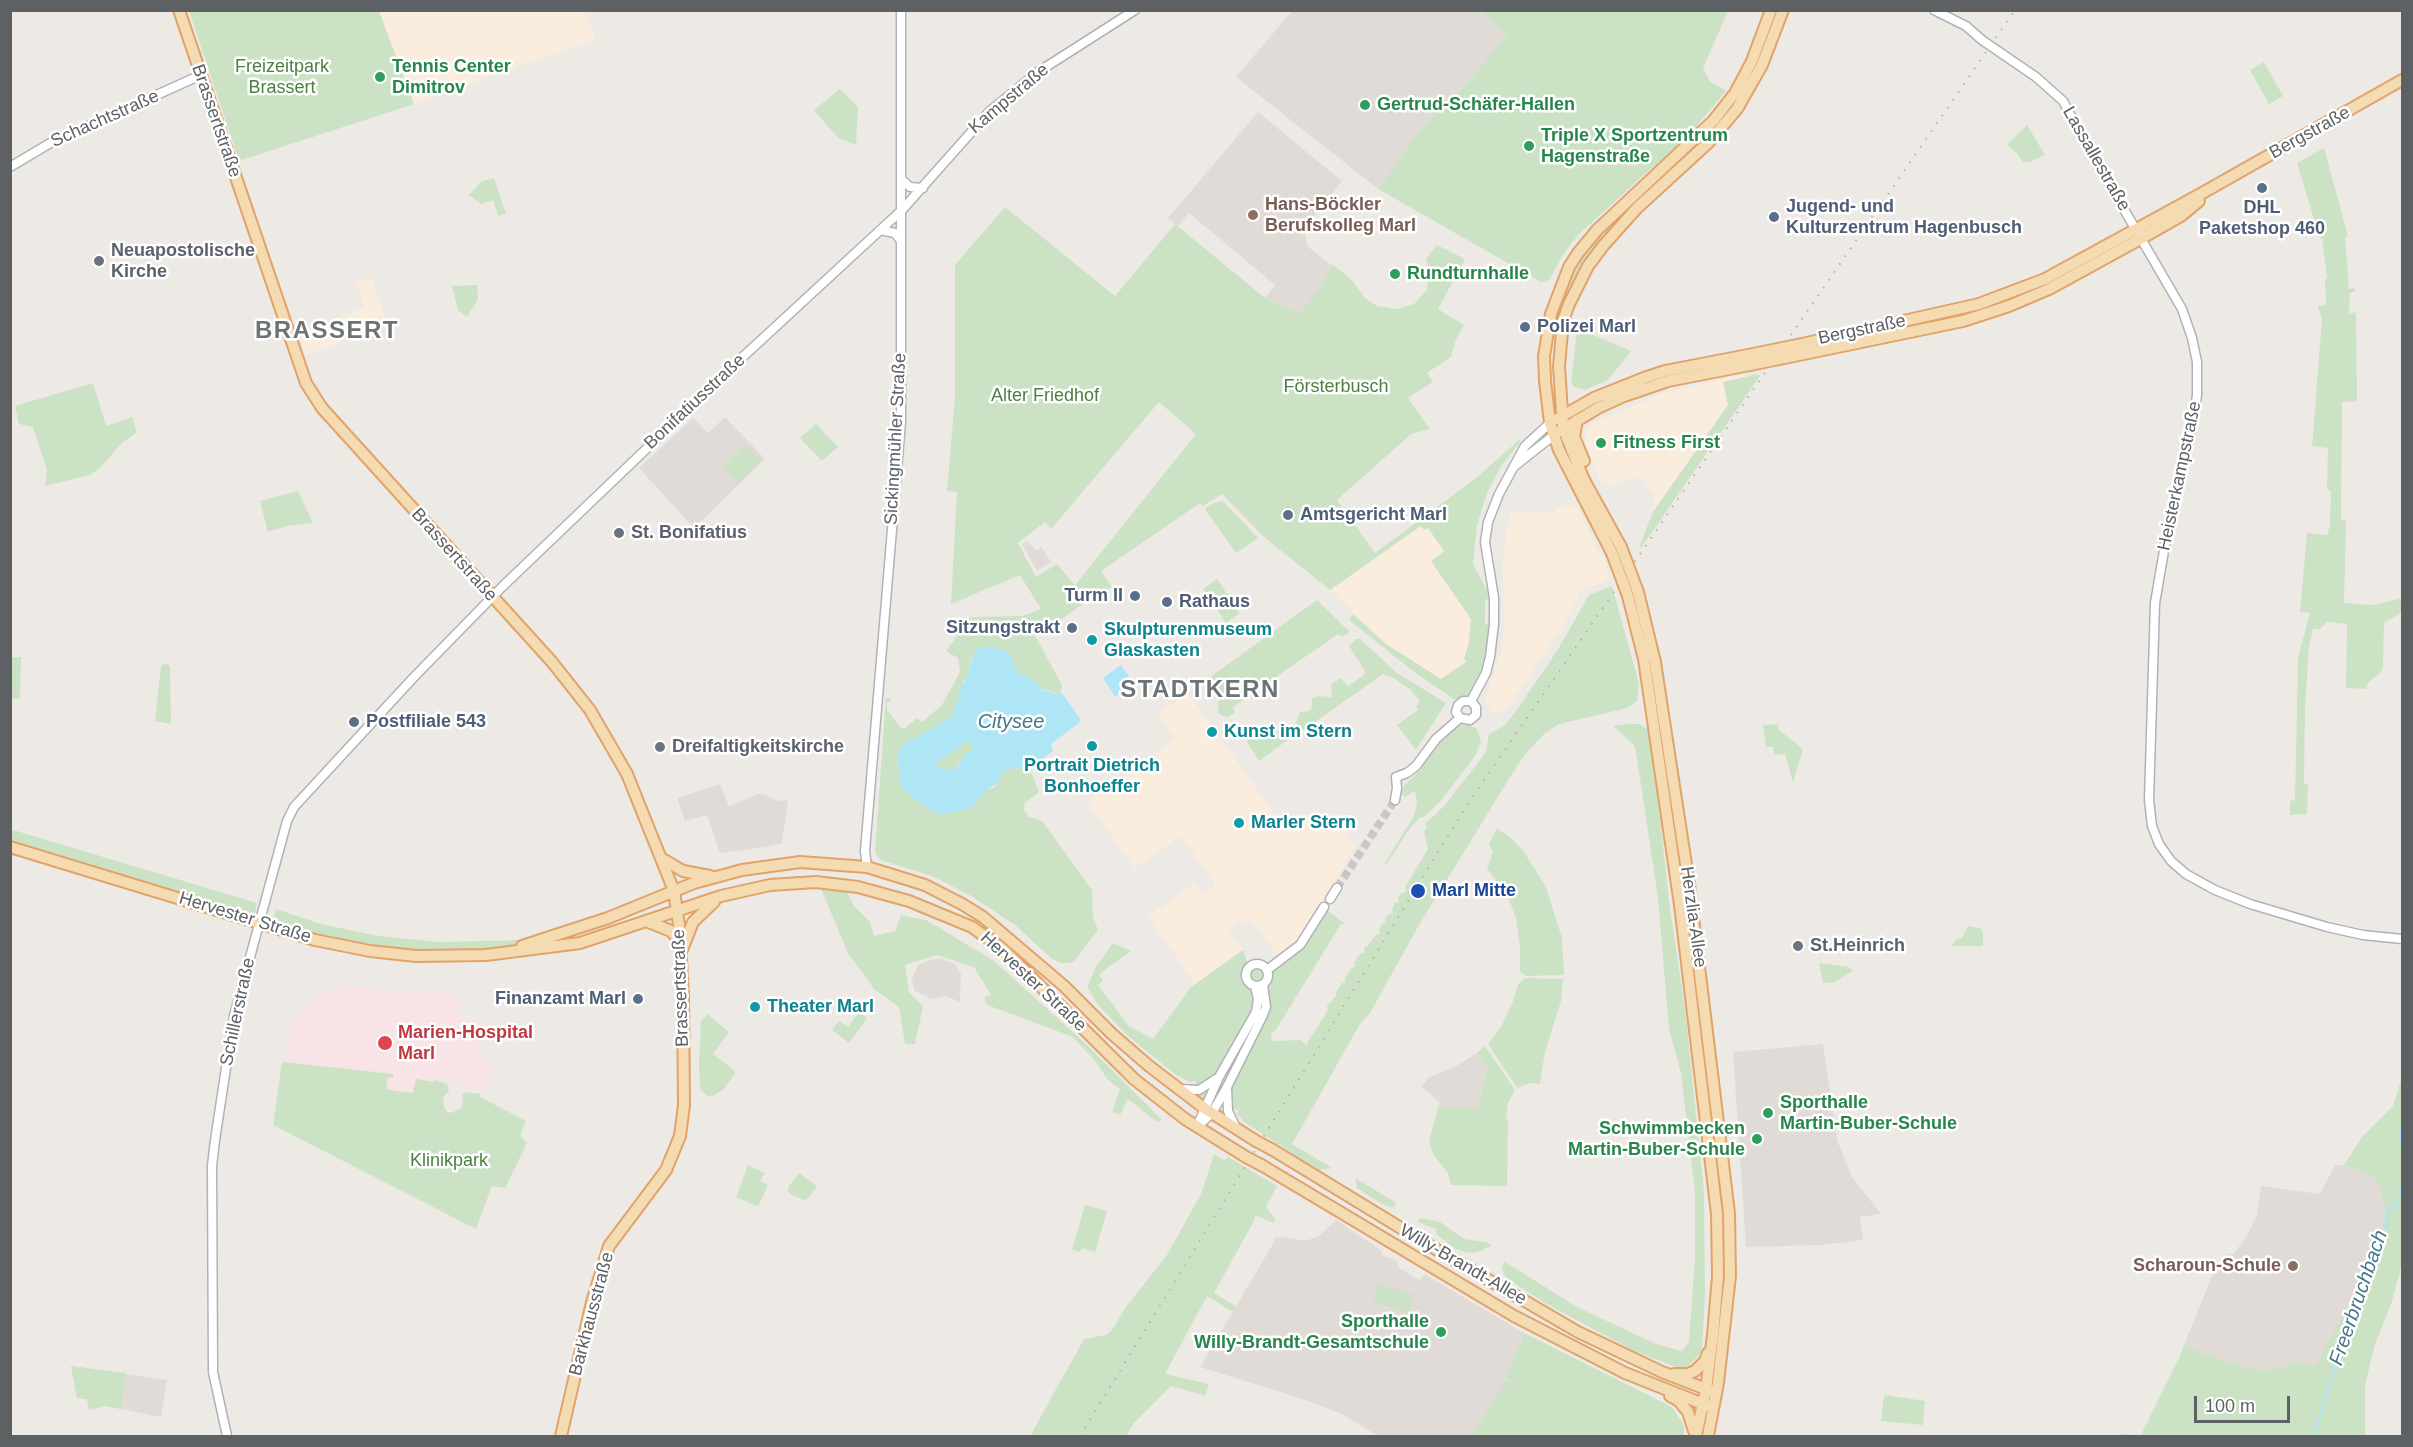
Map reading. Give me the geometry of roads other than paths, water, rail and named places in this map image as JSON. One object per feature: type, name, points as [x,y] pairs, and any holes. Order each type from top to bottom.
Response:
[{"type":"main road","name":"Brassertstraße","points":[[179,10],[306,383],[322,408],[552,662],[590,710],[627,774],[674,891],[681,954],[684,1105]]},
{"type":"main road","name":"Herzlia-Allee","points":[[1559,432],[1550,423],[1545,381],[1546,340],[1556,298],[1569,267],[1597,230],[1713,122],[1735,93],[1752,61],[1771,10]]},
{"type":"main road","name":"Herzlia-Allee","points":[[1695,1437],[1703,1404],[1712,1391],[1730,1276],[1729,1213],[1689,884],[1650,633],[1616,550],[1564,460],[1559,432],[1561,416],[1559,366],[1563,321],[1588,266],[1619,226],[1709,142],[1737,109],[1762,66],[1783,10]]},
{"type":"main road","name":"Bergstraße","points":[[1559,432],[1624,396],[1668,381],[1979,304],[2045,279],[2139,234],[2217,185],[2403,80]]},
{"type":"main road","name":"Bergstraße","points":[[1550,423],[1620,386],[1665,370],[1749,360]]},
{"type":"main road","points":[[1577,420],[1576,442],[1617,533],[1616,550]]},
{"type":"main road","name":"Herzlia-Allee","points":[[1633,594],[1680,905],[1717,1214],[1718,1276],[1713,1335],[1712,1391],[1714,1408],[1708,1437]]},
{"type":"main road","name":"Hervester Straße","points":[[10,847],[315,939],[377,952],[416,956],[486,955],[579,943],[721,896],[770,885],[842,884],[909,901],[972,927],[1004,950],[1134,1078],[1197,1127],[1263,1166]]},
{"type":"main road","points":[[661,858],[683,871],[715,876]]},
{"type":"main road","name":"Hervester Straße","points":[[486,955],[567,932],[715,876],[783,863],[819,862],[867,867],[925,885],[983,917],[1064,986],[1112,1034],[1212,1113]]},
{"type":"main road","points":[[681,954],[693,922],[702,910],[721,896]]},
{"type":"main road","points":[[646,921],[671,931],[679,940]]},
{"type":"main road","name":"Barkhausstraße","points":[[561,1437],[591,1302],[603,1261],[618,1232],[669,1164],[680,1136],[684,1105]]},
{"type":"main road","name":"Willy-Brandt-Allee","points":[[1212,1113],[1427,1244],[1578,1332],[1662,1372],[1712,1391]]},
{"type":"main road","name":"Willy-Brandt-Allee","points":[[1263,1166],[1514,1316],[1633,1376],[1714,1408]]},
{"type":"main road","points":[[1662,1372],[1679,1375],[1695,1371],[1705,1361],[1713,1335]]},
{"type":"main road","points":[[1633,1376],[1683,1405],[1693,1422],[1695,1437]]},
{"type":"street","name":"Sickingmühler Straße","points":[[867,867],[866,838],[901,422],[901,10]]},
{"type":"street","name":"Kampstraße","points":[[902,210],[966,135],[999,103],[1038,72],[1135,10]]},
{"type":"street","name":"Lassallestraße","points":[[1934,10],[1966,27],[2036,77],[2063,101],[2139,234]]},
{"type":"street","name":"Schachtstraße","points":[[10,167],[52,142],[201,75]]},
{"type":"street","points":[[901,179],[910,187],[923,188]]},
{"type":"street","name":"Bonifatiusstraße","points":[[492,597],[570,520],[902,210]]},
{"type":"street","points":[[880,230],[895,234],[901,241]]},
{"type":"street","name":"Heisterkampstraße","points":[[2139,234],[2182,309],[2197,362],[2197,395],[2193,423],[2166,539],[2155,603],[2151,700],[2151,818],[2159,844],[2171,861],[2186,874],[2215,890],[2250,904],[2327,927],[2403,939]]},
{"type":"street","name":"Bergstraße","points":[[1471,701],[1486,673],[1493,636],[1494,598],[1485,542],[1488,522],[1525,446],[1550,423]]},
{"type":"street","name":"Bergstraße","points":[[1513,467],[1559,432]]},
{"type":"street","name":"Schillerstraße","points":[[228,1437],[213,1372],[212,1166],[234,1016],[287,821],[294,807],[414,676],[492,597]]},
{"type":"street","name":"Bergstraße","points":[[1462,701],[1471,701],[1476,707],[1476,715],[1470,720],[1460,718],[1456,712],[1458,705],[1462,701]]},
{"type":"street","name":"Bergstraße","points":[[1395,800],[1396,777],[1416,766],[1436,739],[1460,718]]},
{"type":"street","points":[[1330,899],[1337,888]]},
{"type":"street","points":[[1268,970],[1300,945],[1324,908]]},
{"type":"street","points":[[1197,1127],[1212,1113],[1227,1087],[1266,1007],[1259,986],[1247,980],[1246,974],[1249,968],[1258,964],[1268,970]]},
{"type":"street","points":[[1212,1113],[1219,1077],[1256,1012],[1259,986],[1269,977],[1268,970]]},
{"type":"street","points":[[1179,1089],[1199,1090],[1219,1077]]},
{"type":"street","points":[[1227,1087],[1228,1111],[1236,1128]]},
{"type":"water","name":"Citysee","points":[[981,648],[1006,651],[1018,673],[1030,677],[1043,690],[1059,695],[1062,693],[1080,719],[1079,723],[1051,744],[1053,751],[1042,759],[1035,760],[1029,767],[1009,769],[1002,773],[998,783],[988,789],[971,808],[947,814],[935,813],[903,790],[899,778],[898,752],[903,745],[950,718],[962,691],[960,689],[968,675],[974,652]],"holes":[[[969,741],[972,743],[971,751],[966,753],[955,769],[944,769],[936,765],[936,762],[963,743]]]},
{"type":"water","points":[[1121,665],[1134,684],[1115,697],[1103,678]]},
{"type":"waterway","name":"Freerbruchbach","points":[[2402,1127],[2400,1136],[2402,1147]]},
{"type":"waterway","name":"Freerbruchbach","points":[[2331,1379],[2381,1243],[2387,1225],[2387,1211],[2397,1206],[2402,1187]]},
{"type":"waterway","name":"Freerbruchbach","points":[[2314,1436],[2330,1383]]},
{"type":"tunnel","points":[[1337,888],[1395,800]]},
{"type":"railway","points":[[1080,1436],[1467,805],[2015,10]]},
{"type":"place","name":"Tennis Center Dimitrov","points":[[380,77]]},
{"type":"place","name":"Gertrud-Schäfer-Hallen","points":[[1365,105]]},
{"type":"place","name":"Triple X Sportzentrum Hagenstraße","points":[[1529,146]]},
{"type":"place","name":"DHL Paketshop 460","points":[[2262,188]]},
{"type":"place","name":"Hans-Böckler Berufskolleg Marl","points":[[1253,215]]},
{"type":"place","name":"Jugend- und Kulturzentrum Hagenbusch","points":[[1774,217]]},
{"type":"place","name":"Neuapostolische Kirche","points":[[99,261]]},
{"type":"place","name":"Rundturnhalle","points":[[1395,274]]},
{"type":"place","name":"Polizei Marl","points":[[1525,327]]},
{"type":"place","name":"Fitness First","points":[[1601,443]]},
{"type":"place","name":"Amtsgericht Marl","points":[[1288,515]]},
{"type":"place","name":"St. Bonifatius","points":[[619,533]]},
{"type":"place","name":"Turm II","points":[[1135,596]]},
{"type":"place","name":"Rathaus","points":[[1167,602]]},
{"type":"place","name":"Sitzungstrakt","points":[[1072,628]]},
{"type":"place","name":"Skulpturenmuseum Glaskasten","points":[[1092,640]]},
{"type":"place","name":"Postfiliale 543","points":[[354,722]]},
{"type":"place","name":"Kunst im Stern","points":[[1212,732]]},
{"type":"place","name":"Portrait Dietrich Bonhoeffer","points":[[1092,746]]},
{"type":"place","name":"Dreifaltigkeitskirche","points":[[660,747]]},
{"type":"place","name":"Marler Stern","points":[[1239,823]]},
{"type":"place","name":"Marl Mitte","points":[[1418,891]]},
{"type":"place","name":"St.Heinrich","points":[[1798,946]]},
{"type":"place","name":"Finanzamt Marl","points":[[638,999]]},
{"type":"place","name":"Theater Marl","points":[[755,1007]]},
{"type":"place","name":"Marien-Hospital Marl","points":[[385,1043]]},
{"type":"place","name":"Sporthalle Martin-Buber-Schule","points":[[1768,1113]]},
{"type":"place","name":"Schwimmbecken Martin-Buber-Schule","points":[[1757,1139]]},
{"type":"place","name":"Scharoun-Schule","points":[[2293,1266]]},
{"type":"place","name":"Sporthalle Willy-Brandt-Gesamtschule","points":[[1441,1332]]},
{"type":"district","name":"BRASSERT","points":[[327,331]]},
{"type":"district","name":"STADTKERN","points":[[1200,690]]},
{"type":"park label","name":"Freizeitpark Brassert","points":[[282,77]]},
{"type":"park label","name":"Försterbusch","points":[[1336,387]]},
{"type":"park label","name":"Alter Friedhof","points":[[1045,396]]},
{"type":"park label","name":"Klinikpark","points":[[449,1161]]}]
